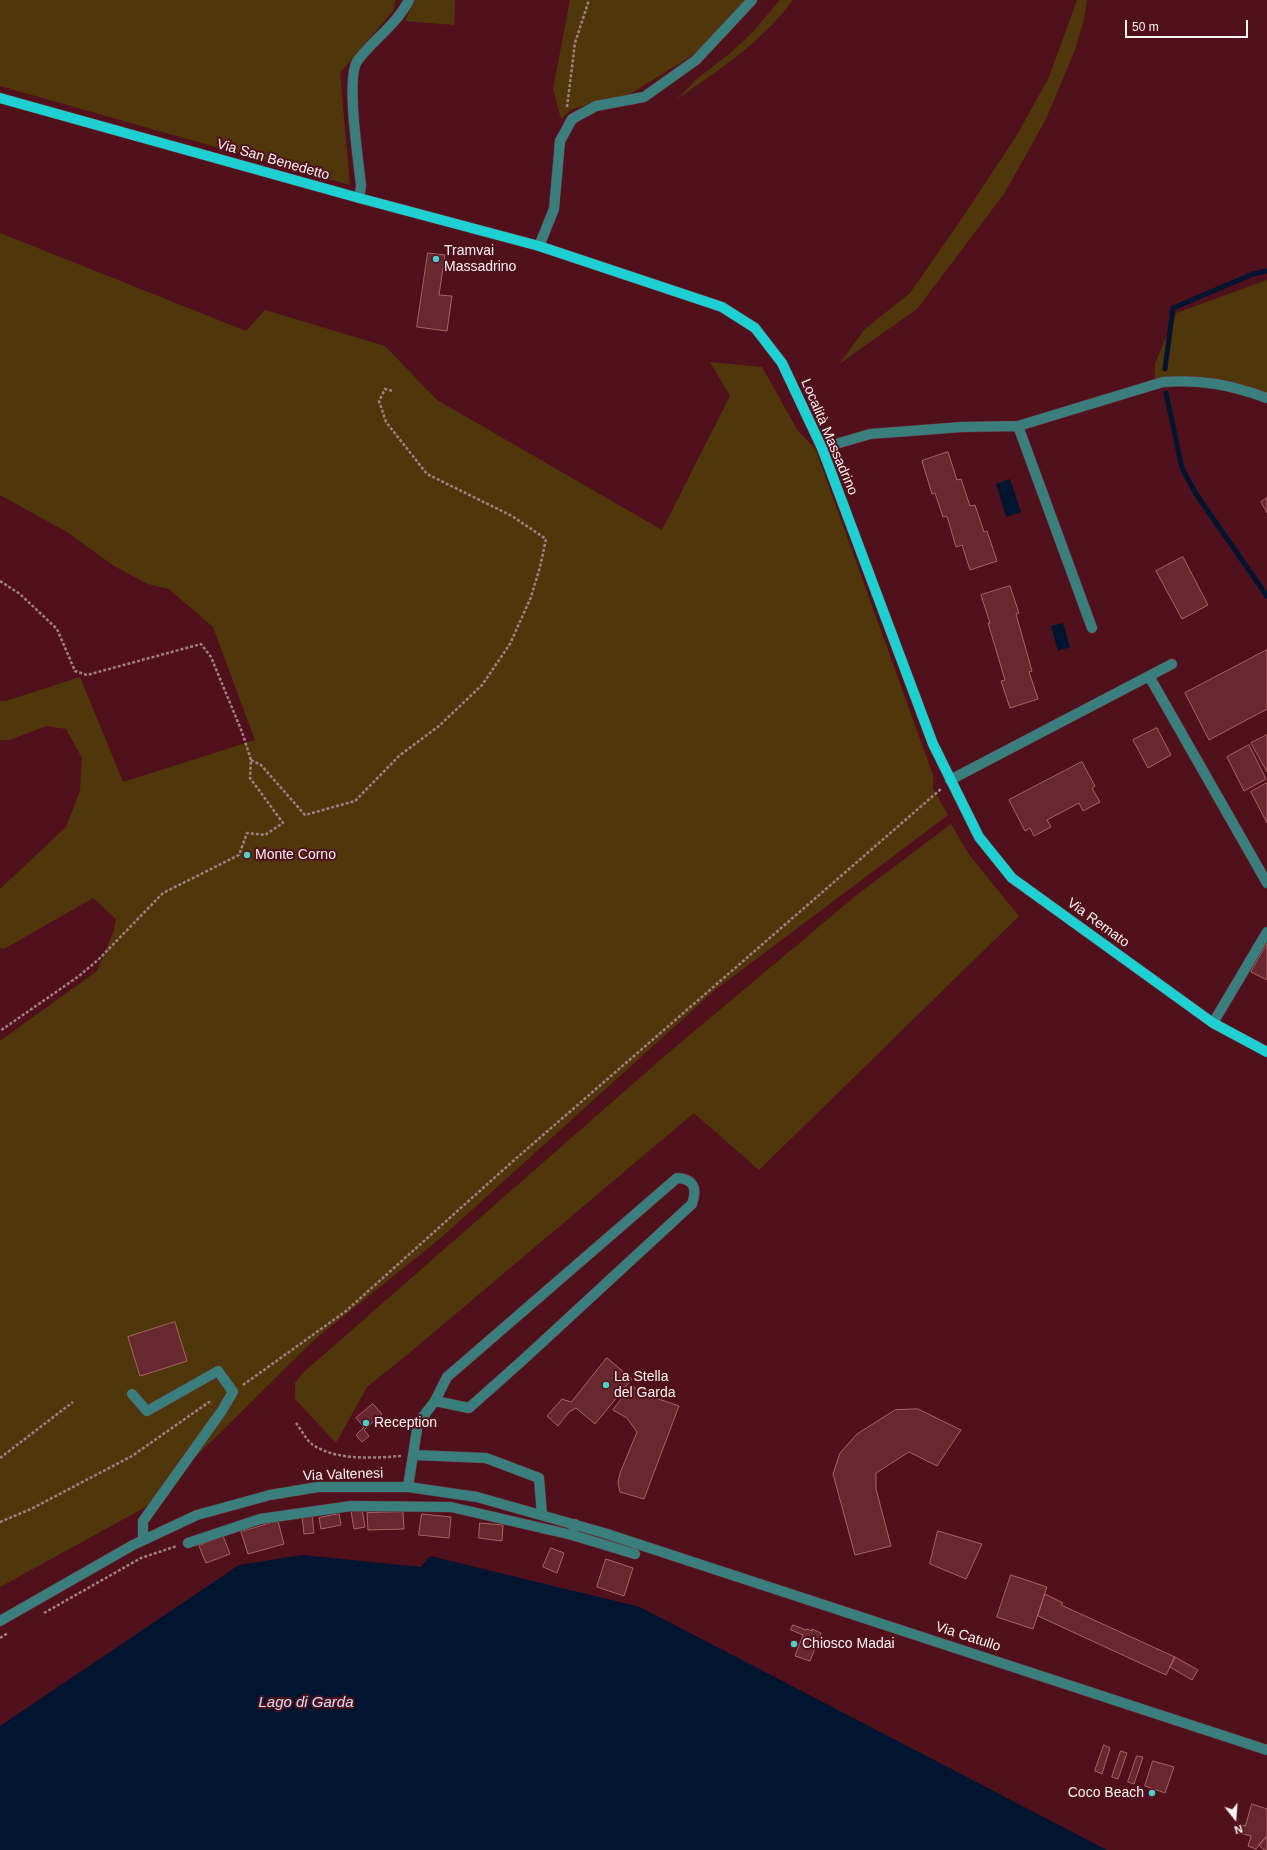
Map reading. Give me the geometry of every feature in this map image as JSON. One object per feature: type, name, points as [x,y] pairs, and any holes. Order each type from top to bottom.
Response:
[{"type":"main road","name":"Via San Benedetto","points":[[0,98],[359,198],[540,243]]},
{"type":"main road","name":"Località Massadrino","points":[[540,243],[722,307],[755,328],[782,363],[822,448],[933,744],[950,780]]},
{"type":"main road","name":"Via Remato","points":[[950,780],[979,837],[1012,878],[1213,1023],[1267,1052]]},
{"type":"street","points":[[359,198],[361,186],[352,86],[356,61],[403,12],[409,0]]},
{"type":"street","points":[[540,243],[554,209],[560,141],[572,119],[596,106],[644,97],[696,60],[752,0]]},
{"type":"street","points":[[822,448],[870,434],[962,427],[1018,426],[1163,382],[1187,380],[1209,382],[1239,388],[1267,398]]},
{"type":"street","points":[[1018,426],[1092,628]]},
{"type":"street","points":[[950,780],[1172,664]]},
{"type":"street","points":[[1150,676],[1267,883]]},
{"type":"street","points":[[1213,1023],[1267,932]]},
{"type":"street","points":[[408,1487],[418,1423],[435,1402],[447,1377],[651,1199],[678,1178],[685,1178],[693,1184],[696,1192],[692,1204],[469,1408],[435,1402]]},
{"type":"street","points":[[132,1394],[147,1411],[218,1371],[233,1392],[222,1412],[143,1521],[143,1540]]},
{"type":"street","points":[[414,1455],[486,1458],[539,1478],[542,1515]]},
{"type":"street","name":"Via Valtenesi","points":[[0,1621],[143,1540],[197,1515],[270,1495],[318,1487],[408,1487],[477,1497],[575,1524],[660,1551]]},
{"type":"street","points":[[188,1543],[260,1519],[351,1506],[451,1507],[572,1535],[635,1554]]},
{"type":"street","points":[[572,1535],[575,1524]]},
{"type":"street","name":"Via Catullo","points":[[660,1551],[1267,1750]]},
{"type":"path","points":[[572,119],[567,110],[575,43],[589,0]]},
{"type":"path","points":[[251,760],[261,765],[305,815],[355,801],[399,756],[439,726],[482,685],[510,644],[531,597],[540,567],[546,539],[512,516],[427,474],[386,422],[379,401],[385,389],[393,391]]},
{"type":"path","points":[[0,581],[20,594],[57,629],[75,671],[87,675],[201,644],[212,657],[251,760],[250,778],[283,823],[265,835],[248,833],[239,854],[163,893],[94,963],[43,1002],[0,1032]]},
{"type":"path","points":[[233,1392],[346,1311],[512,1162],[950,780]]},
{"type":"path","points":[[0,1458],[73,1402]]},
{"type":"path","points":[[0,1522],[31,1509],[132,1456],[209,1402],[222,1412]]},
{"type":"path","points":[[296,1423],[313,1444],[332,1453],[354,1458],[414,1455]]},
{"type":"path","points":[[42,1614],[141,1558],[188,1543]]},
{"type":"path","points":[[0,1638],[14,1630]]},
{"type":"shaded area","points":[[0,0],[396,0],[393,11],[340,73],[350,185],[0,86]]},
{"type":"shaded area","points":[[414,0],[455,0],[454,25],[405,21]]},
{"type":"shaded area","points":[[570,0],[746,0],[699,51],[630,94],[572,109],[561,119],[553,89]]},
{"type":"shaded area","points":[[780,0],[793,0],[767,30],[739,55],[676,100],[698,78],[729,54],[752,33]]},
{"type":"shaded area","points":[[1077,0],[1087,0],[1084,19],[1075,50],[1046,119],[1004,194],[917,309],[839,364],[865,329],[910,293],[965,214],[1017,135],[1049,77]]},
{"type":"shaded area","points":[[0,233],[246,331],[265,310],[385,346],[437,400],[662,530],[730,396],[710,362],[762,367],[798,431],[815,448],[933,775],[933,789],[948,815],[715,990],[443,1236],[313,1341],[144,1508],[0,1587],[0,1041],[97,971],[113,933],[116,919],[93,898],[4,949],[0,948],[0,889],[66,827],[80,791],[82,758],[66,729],[46,726],[10,740],[0,740],[0,701],[6,701],[80,677],[123,782],[255,740],[213,627],[169,589],[148,584],[114,566],[67,532],[0,495]]},
{"type":"shaded area","points":[[1267,280],[1267,395],[1243,386],[1155,382],[1155,364],[1176,313]]},
{"type":"shaded area","points":[[951,824],[970,856],[1019,916],[759,1170],[694,1113],[367,1387],[336,1443],[295,1399],[295,1383],[304,1372],[667,1054],[858,894]]},
{"type":"water","points":[[1010,479],[1021,512],[1006,517],[996,484]]},
{"type":"water","points":[[1063,623],[1070,647],[1058,651],[1051,626]]},
{"type":"water","name":"Lago di Garda","points":[[302,1555],[421,1567],[430,1556],[640,1607],[1107,1850],[0,1850],[0,1726],[239,1565]]},
{"type":"building","points":[[428,253],[445,255],[439,295],[452,296],[447,331],[417,327]]},
{"type":"building","points":[[948,452],[957,480],[961,479],[970,506],[975,505],[984,532],[987,531],[997,561],[970,570],[962,545],[956,547],[947,516],[943,517],[935,493],[932,494],[922,461]]},
{"type":"building","points":[[1267,498],[1267,513],[1261,502]]},
{"type":"building","points":[[1183,557],[1208,605],[1182,619],[1156,571]]},
{"type":"building","points":[[1010,586],[1019,613],[1016,614],[1032,671],[1029,672],[1038,699],[1010,708],[1001,681],[1005,680],[981,595]]},
{"type":"building","points":[[1267,650],[1267,709],[1209,740],[1185,693]]},
{"type":"building","points":[[1157,728],[1171,755],[1148,768],[1133,740]]},
{"type":"building","points":[[1267,735],[1267,772],[1251,743]]},
{"type":"building","points":[[1249,745],[1266,779],[1244,791],[1227,757]]},
{"type":"building","points":[[1082,762],[1095,786],[1092,788],[1100,802],[1083,811],[1079,803],[1047,820],[1051,827],[1034,836],[1030,828],[1025,831],[1009,800]]},
{"type":"building","points":[[1267,783],[1267,823],[1251,792]]},
{"type":"building","points":[[1267,944],[1267,980],[1251,972]]},
{"type":"building","points":[[175,1322],[187,1361],[140,1376],[128,1337]]},
{"type":"building","points":[[607,1358],[632,1379],[595,1424],[576,1408],[569,1412],[558,1426],[547,1416],[562,1399],[571,1402]]},
{"type":"building","points":[[632,1386],[647,1395],[679,1406],[644,1499],[620,1492],[618,1483],[620,1473],[637,1432],[627,1418],[613,1410]]},
{"type":"building","name":"Reception","points":[[373,1404],[382,1414],[364,1430],[369,1436],[362,1442],[356,1435],[364,1427],[356,1418]]},
{"type":"building","points":[[918,1409],[961,1430],[937,1466],[909,1452],[876,1473],[876,1489],[891,1546],[855,1555],[833,1474],[840,1453],[857,1434],[895,1410]]},
{"type":"building","points":[[362,1509],[365,1527],[354,1529],[351,1511]]},
{"type":"building","points":[[403,1512],[404,1529],[368,1530],[367,1513]]},
{"type":"building","points":[[339,1514],[341,1525],[321,1529],[319,1518]]},
{"type":"building","points":[[422,1514],[451,1517],[449,1538],[419,1535]]},
{"type":"building","points":[[312,1515],[314,1533],[304,1534],[302,1516]]},
{"type":"building","points":[[278,1521],[284,1544],[248,1554],[241,1532]]},
{"type":"building","points":[[480,1523],[503,1525],[502,1541],[479,1538]]},
{"type":"building","points":[[938,1531],[982,1544],[966,1579],[930,1564]]},
{"type":"building","points":[[223,1536],[230,1554],[206,1563],[199,1546]]},
{"type":"building","points":[[551,1548],[564,1553],[557,1573],[543,1567]]},
{"type":"building","points":[[606,1559],[633,1568],[624,1596],[597,1587]]},
{"type":"building","points":[[1011,1575],[1047,1587],[1033,1629],[997,1617]]},
{"type":"building","points":[[1045,1594],[1063,1603],[1061,1605],[1175,1657],[1166,1675],[1038,1616]]},
{"type":"building","points":[[793,1625],[806,1630],[812,1631],[812,1629],[821,1633],[810,1661],[795,1656],[803,1635],[791,1630]]},
{"type":"building","points":[[1175,1657],[1198,1670],[1192,1680],[1170,1667]]},
{"type":"building","points":[[1104,1745],[1110,1748],[1102,1774],[1095,1771]]},
{"type":"building","points":[[1121,1751],[1127,1753],[1118,1779],[1112,1777]]},
{"type":"building","points":[[1137,1756],[1143,1757],[1134,1784],[1128,1782]]},
{"type":"building","points":[[1153,1761],[1174,1767],[1165,1793],[1145,1786]]},
{"type":"building","points":[[1252,1804],[1267,1809],[1267,1836],[1256,1849],[1248,1846],[1251,1836],[1236,1832],[1238,1824],[1245,1826]]},
{"type":"building","points":[[1267,1836],[1267,1850],[1264,1850],[1259,1845]]},
{"type":"waterway","points":[[1165,369],[1173,308],[1253,274],[1267,271]]},
{"type":"waterway","points":[[1166,393],[1182,468],[1196,494],[1267,596]]},
{"type":"place","name":"Tramvai Massadrino","points":[[436,259]]},
{"type":"place","name":"Monte Corno","points":[[247,855]]},
{"type":"place","name":"La Stella del Garda","points":[[606,1385]]},
{"type":"place","name":"Reception","points":[[366,1423]]},
{"type":"place","name":"Chiosco Madai","points":[[794,1644]]},
{"type":"place","name":"Coco Beach","points":[[1152,1793]]}]
